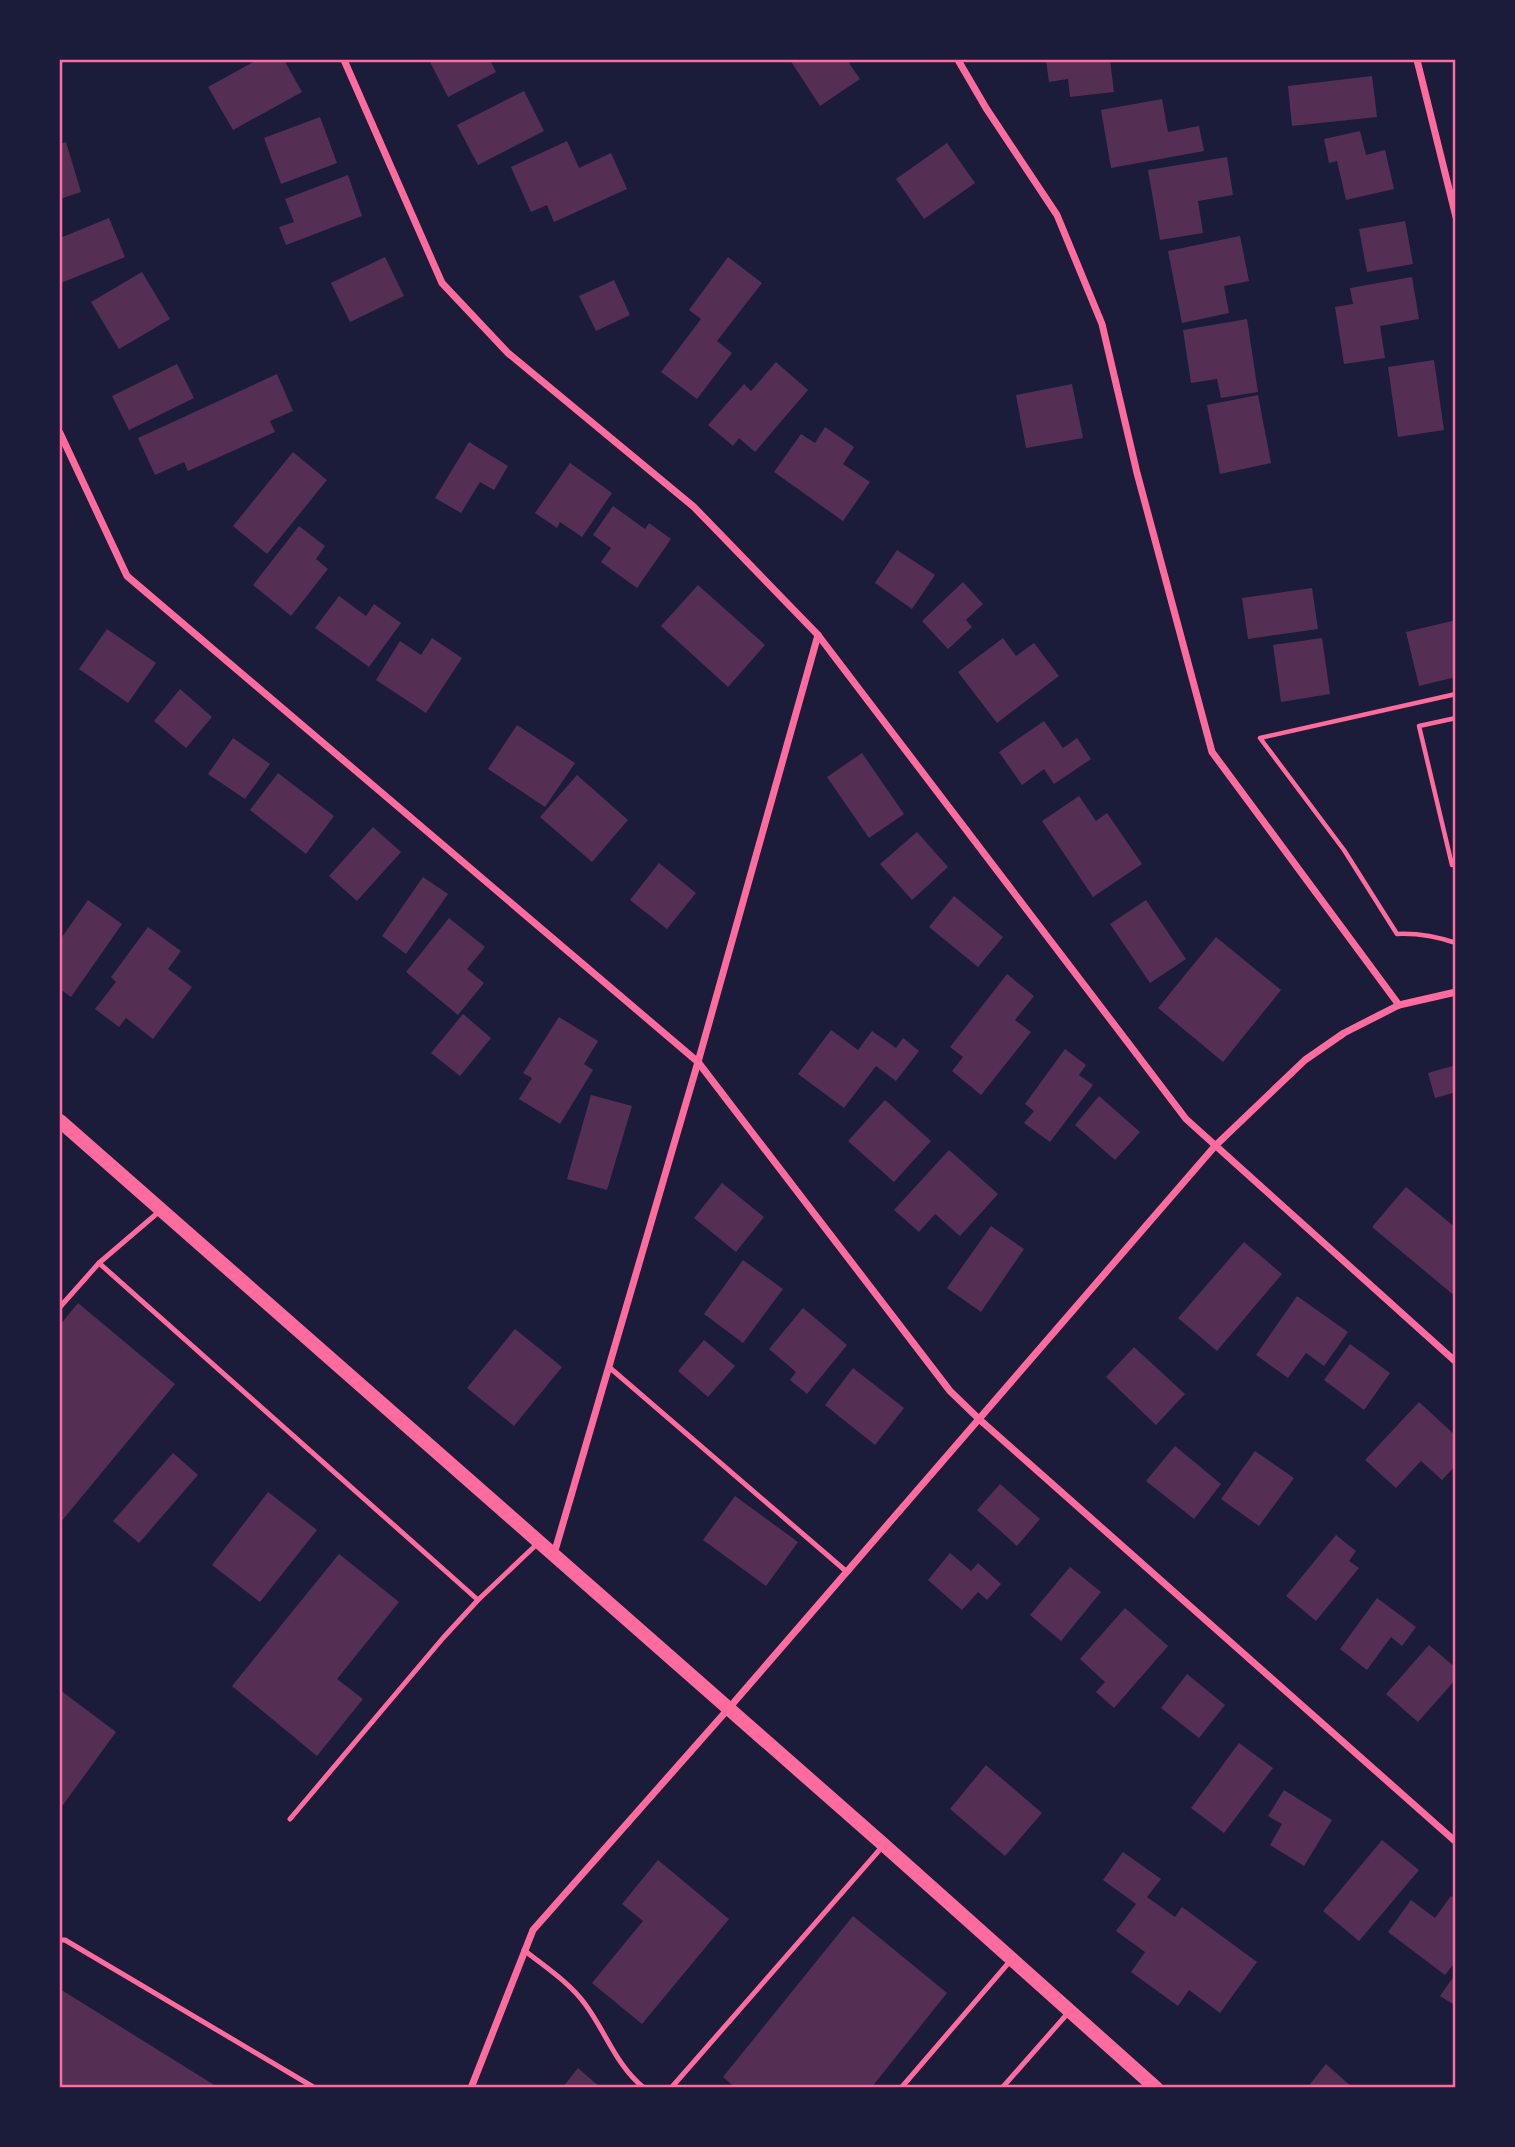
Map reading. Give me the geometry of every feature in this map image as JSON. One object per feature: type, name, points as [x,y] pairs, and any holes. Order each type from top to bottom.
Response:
[{"type":"main road","points":[[60,1121],[884,1844],[1156,2088]]},
{"type":"street","points":[[344,60],[442,283],[508,353],[694,507],[818,635],[1186,1119],[1455,1362]]},
{"type":"street","points":[[958,60],[986,108],[1057,215],[1102,324],[1137,472],[1212,752],[1399,1005]]},
{"type":"street","points":[[1417,60],[1455,218]]},
{"type":"street","points":[[60,433],[127,576],[698,1062],[950,1391],[1455,1842]]},
{"type":"street","points":[[554,1555],[698,1062],[818,635]]},
{"type":"street","points":[[471,2088],[533,1930],[729,1708],[1215,1146],[1305,1060],[1344,1032],[1399,1005],[1455,992]]},
{"type":"lane","points":[[60,1307],[99,1263],[161,1210]]},
{"type":"lane","points":[[99,1263],[478,1600]]},
{"type":"lane","points":[[609,1367],[847,1572]]},
{"type":"lane","points":[[290,1819],[443,1637],[539,1541]]},
{"type":"lane","points":[[671,2088],[884,1844]]},
{"type":"lane","points":[[60,1941],[65,1940],[315,2088]]},
{"type":"lane","points":[[524,1951],[560,1978],[585,2004],[610,2048],[644,2088]]},
{"type":"lane","points":[[901,2088],[1012,1959]]},
{"type":"lane","points":[[1002,2088],[1070,2011]]},
{"type":"path","points":[[1455,694],[1260,738],[1344,850],[1397,934],[1419,933],[1455,943]]},
{"type":"path","points":[[1455,718],[1419,726],[1452,865],[1455,864]]},
{"type":"building","points":[[257,60],[284,60],[302,92],[233,130],[208,87]]},
{"type":"building","points":[[429,60],[490,60],[496,72],[448,97]]},
{"type":"building","points":[[790,60],[854,60],[849,63],[860,79],[820,106]]},
{"type":"building","points":[[1046,60],[1110,60],[1114,92],[1070,97],[1068,79],[1049,82]]},
{"type":"building","points":[[1372,76],[1377,117],[1292,126],[1288,86]]},
{"type":"building","points":[[524,91],[544,131],[478,165],[457,125]]},
{"type":"building","points":[[1162,99],[1168,132],[1199,126],[1204,151],[1111,168],[1101,110]]},
{"type":"building","points":[[320,117],[337,163],[281,184],[264,138]]},
{"type":"building","points":[[1360,131],[1366,155],[1385,150],[1394,189],[1346,200],[1337,161],[1329,163],[1324,139]]},
{"type":"building","points":[[567,141],[579,168],[611,153],[627,189],[554,222],[547,205],[531,212],[511,167]]},
{"type":"building","points":[[66,142],[81,192],[60,199],[60,144]]},
{"type":"building","points":[[947,143],[975,183],[924,219],[896,179]]},
{"type":"building","points":[[1227,157],[1233,195],[1198,201],[1203,233],[1160,240],[1148,170]]},
{"type":"building","points":[[348,175],[362,216],[286,245],[279,227],[294,222],[285,199]]},
{"type":"building","points":[[109,218],[125,257],[61,283],[60,238]]},
{"type":"building","points":[[1405,221],[1413,264],[1367,272],[1359,229]]},
{"type":"building","points":[[1240,236],[1249,281],[1224,286],[1229,313],[1182,323],[1168,251]]},
{"type":"building","points":[[385,257],[404,296],[350,322],[331,283]]},
{"type":"building","points":[[728,257],[762,283],[717,341],[732,353],[697,399],[661,372],[701,319],[689,310]]},
{"type":"building","points":[[142,272],[170,319],[119,349],[91,302]]},
{"type":"building","points":[[1412,277],[1419,319],[1380,326],[1385,358],[1344,364],[1335,307],[1353,304],[1350,288]]},
{"type":"building","points":[[614,280],[630,315],[596,331],[579,296]]},
{"type":"building","points":[[1247,319],[1258,392],[1221,398],[1217,379],[1191,383],[1183,330]]},
{"type":"building","points":[[1434,360],[1444,430],[1398,437],[1388,367]]},
{"type":"building","points":[[776,362],[808,390],[755,452],[739,438],[733,446],[708,425],[744,384],[751,391]]},
{"type":"building","points":[[177,364],[194,398],[129,430],[112,396]]},
{"type":"building","points":[[277,374],[293,411],[270,421],[275,432],[188,471],[184,462],[155,475],[138,438]]},
{"type":"building","points":[[1072,384],[1083,438],[1026,448],[1016,395]]},
{"type":"building","points":[[1258,395],[1271,463],[1220,474],[1207,405]]},
{"type":"building","points":[[825,427],[854,447],[843,464],[870,482],[843,521],[774,472],[801,434],[815,443]]},
{"type":"building","points":[[469,442],[508,466],[494,490],[480,482],[461,513],[435,498]]},
{"type":"building","points":[[293,452],[327,480],[267,554],[233,526]]},
{"type":"building","points":[[570,463],[612,493],[582,537],[560,522],[557,528],[535,513]]},
{"type":"building","points":[[613,506],[645,529],[649,523],[671,539],[637,588],[601,562],[611,548],[593,535]]},
{"type":"building","points":[[299,526],[325,546],[316,559],[328,569],[291,616],[253,585]]},
{"type":"building","points":[[897,550],[935,575],[912,609],[875,583]]},
{"type":"building","points":[[963,582],[983,604],[966,620],[972,627],[948,649],[922,621]]},
{"type":"building","points":[[698,585],[765,645],[728,687],[661,626]]},
{"type":"building","points":[[1312,588],[1318,629],[1248,639],[1242,598]]},
{"type":"building","points":[[339,596],[366,616],[374,604],[401,623],[369,667],[315,628]]},
{"type":"building","points":[[1456,620],[1456,677],[1419,686],[1406,632]]},
{"type":"building","points":[[107,629],[156,663],[128,703],[79,669]]},
{"type":"building","points":[[432,638],[462,658],[426,713],[376,680],[400,641],[421,655]]},
{"type":"building","points":[[1003,638],[1016,656],[1034,643],[1059,676],[997,723],[958,672]]},
{"type":"building","points":[[1322,638],[1330,694],[1281,702],[1273,645]]},
{"type":"building","points":[[180,689],[212,717],[186,748],[154,721]]},
{"type":"building","points":[[1044,721],[1063,748],[1077,738],[1091,759],[1054,784],[1044,769],[1022,785],[999,752]]},
{"type":"building","points":[[517,725],[575,763],[545,807],[488,769]]},
{"type":"building","points":[[233,738],[270,764],[245,799],[208,774]]},
{"type":"building","points":[[862,753],[904,814],[869,838],[827,777]]},
{"type":"building","points":[[278,773],[334,816],[306,854],[250,810]]},
{"type":"building","points":[[577,775],[628,820],[592,862],[540,817]]},
{"type":"building","points":[[1079,796],[1096,821],[1107,813],[1142,864],[1093,897],[1042,821]]},
{"type":"building","points":[[373,827],[401,852],[357,901],[329,876]]},
{"type":"building","points":[[917,832],[948,867],[912,900],[880,864]]},
{"type":"building","points":[[659,863],[696,893],[667,929],[630,900]]},
{"type":"building","points":[[423,877],[448,894],[406,954],[382,936]]},
{"type":"building","points":[[954,896],[1003,937],[978,967],[929,927]]},
{"type":"building","points":[[88,900],[122,924],[71,997],[60,989],[60,940]]},
{"type":"building","points":[[1146,900],[1186,959],[1150,983],[1110,924]]},
{"type":"building","points":[[449,918],[485,947],[467,969],[484,983],[458,1015],[406,972]]},
{"type":"building","points":[[148,927],[181,951],[168,969],[192,987],[153,1039],[126,1018],[119,1027],[95,1009],[116,982],[111,977]]},
{"type":"building","points":[[1216,937],[1281,990],[1223,1062],[1158,1008]]},
{"type":"building","points":[[1007,974],[1034,996],[1015,1020],[1031,1032],[981,1095],[952,1071],[963,1057],[950,1047]]},
{"type":"building","points":[[463,1014],[491,1038],[460,1076],[431,1053]]},
{"type":"building","points":[[559,1017],[598,1041],[584,1064],[593,1070],[560,1124],[519,1099],[532,1078],[523,1073]]},
{"type":"building","points":[[831,1030],[858,1050],[872,1031],[896,1048],[903,1038],[919,1051],[896,1081],[876,1066],[844,1108],[798,1074]]},
{"type":"building","points":[[1065,1049],[1086,1065],[1079,1075],[1093,1085],[1050,1142],[1024,1123],[1034,1111],[1025,1104]]},
{"type":"building","points":[[1456,1065],[1456,1101],[1453,1093],[1435,1098],[1428,1073]]},
{"type":"building","points":[[591,1095],[632,1106],[607,1190],[567,1179]]},
{"type":"building","points":[[1099,1096],[1140,1132],[1115,1160],[1075,1125]]},
{"type":"building","points":[[885,1100],[931,1141],[894,1182],[848,1141]]},
{"type":"building","points":[[949,1150],[998,1194],[960,1236],[935,1214],[919,1232],[894,1210]]},
{"type":"building","points":[[722,1183],[764,1217],[736,1252],[694,1218]]},
{"type":"building","points":[[1406,1187],[1456,1228],[1456,1297],[1372,1227]]},
{"type":"building","points":[[991,1226],[1024,1249],[981,1312],[947,1288]]},
{"type":"building","points":[[1244,1242],[1282,1274],[1217,1351],[1178,1318]]},
{"type":"building","points":[[743,1260],[783,1289],[743,1343],[704,1314]]},
{"type":"building","points":[[1297,1296],[1348,1332],[1324,1366],[1306,1353],[1288,1378],[1256,1355]]},
{"type":"building","points":[[78,1303],[175,1384],[60,1523],[60,1325]]},
{"type":"building","points":[[803,1308],[847,1345],[807,1394],[790,1380],[796,1372],[769,1349]]},
{"type":"building","points":[[515,1329],[562,1367],[514,1426],[467,1388]]},
{"type":"building","points":[[704,1340],[735,1366],[708,1397],[678,1371]]},
{"type":"building","points":[[1350,1344],[1390,1373],[1364,1410],[1324,1380]]},
{"type":"building","points":[[1134,1347],[1185,1394],[1156,1425],[1106,1377]]},
{"type":"building","points":[[853,1368],[904,1408],[875,1445],[825,1405]]},
{"type":"building","points":[[1419,1402],[1456,1436],[1456,1465],[1442,1480],[1421,1461],[1396,1488],[1365,1460]]},
{"type":"building","points":[[1175,1446],[1221,1484],[1194,1519],[1146,1481]]},
{"type":"building","points":[[1255,1451],[1294,1478],[1259,1526],[1221,1499]]},
{"type":"building","points":[[173,1453],[198,1475],[139,1543],[113,1521]]},
{"type":"building","points":[[1000,1484],[1040,1519],[1017,1546],[977,1510]]},
{"type":"building","points":[[268,1492],[317,1530],[260,1602],[212,1565]]},
{"type":"building","points":[[735,1496],[798,1542],[766,1586],[703,1540]]},
{"type":"building","points":[[1336,1535],[1356,1551],[1349,1561],[1359,1568],[1316,1621],[1286,1596]]},
{"type":"building","points":[[950,1553],[971,1571],[978,1563],[1001,1584],[987,1600],[978,1592],[962,1610],[928,1580]]},
{"type":"building","points":[[339,1554],[399,1602],[337,1679],[363,1699],[317,1756],[232,1686]]},
{"type":"building","points":[[1070,1567],[1101,1592],[1061,1641],[1030,1615]]},
{"type":"building","points":[[1377,1598],[1416,1627],[1402,1646],[1391,1637],[1367,1670],[1340,1649]]},
{"type":"building","points":[[1125,1608],[1168,1646],[1114,1708],[1096,1692],[1105,1682],[1080,1659]]},
{"type":"building","points":[[1429,1645],[1456,1668],[1456,1679],[1418,1722],[1386,1694]]},
{"type":"building","points":[[1187,1674],[1225,1705],[1199,1738],[1161,1708]]},
{"type":"building","points":[[60,1690],[116,1732],[60,1809]]},
{"type":"building","points":[[1239,1743],[1273,1768],[1224,1833],[1191,1808]]},
{"type":"building","points":[[986,1765],[1042,1813],[1005,1856],[950,1809]]},
{"type":"building","points":[[1284,1790],[1332,1820],[1304,1866],[1270,1845],[1282,1824],[1268,1816]]},
{"type":"building","points":[[1382,1840],[1419,1870],[1359,1941],[1323,1911]]},
{"type":"building","points":[[1123,1852],[1161,1879],[1147,1897],[1175,1917],[1182,1907],[1257,1962],[1220,2013],[1189,1990],[1178,2006],[1131,1972],[1145,1952],[1116,1931],[1136,1904],[1103,1880]]},
{"type":"building","points":[[658,1860],[729,1919],[642,2024],[592,1983],[643,1921],[622,1904]]},
{"type":"building","points":[[1451,1896],[1456,1899],[1456,1961],[1445,1975],[1388,1932],[1411,1900],[1435,1918]]},
{"type":"building","points":[[853,1916],[947,1993],[871,2088],[736,2088],[723,2077]]},
{"type":"building","points":[[1456,1973],[1456,2006],[1440,1996]]},
{"type":"building","points":[[60,1989],[219,2088],[60,2088]]},
{"type":"building","points":[[1326,2064],[1353,2088],[1307,2088]]},
{"type":"building","points":[[578,2068],[601,2088],[562,2088]]}]
